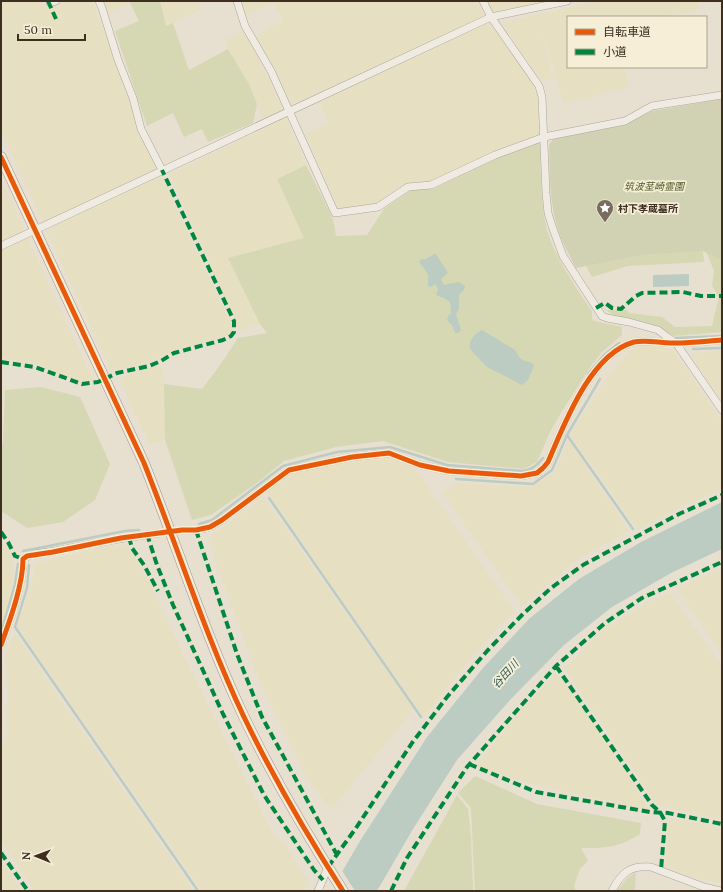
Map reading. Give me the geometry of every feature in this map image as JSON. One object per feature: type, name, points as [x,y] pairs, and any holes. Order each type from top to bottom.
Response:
[{"type":"street","points":[[99,1],[141,129],[162,170]]},
{"type":"street","points":[[237,1],[245,26],[271,71],[335,213],[378,207],[408,187],[431,185],[495,155],[544,137],[625,121],[652,106],[722,95]]},
{"type":"street","points":[[483,1],[491,16],[539,86],[542,96],[548,213],[554,235],[563,256],[602,316],[658,330],[676,344],[722,410]]},
{"type":"street","points":[[1,246],[491,16],[567,1]]},
{"type":"street","points":[[1,157],[144,464],[164,514],[200,614],[244,716],[281,789],[343,891]]},
{"type":"street","points":[[182,530],[203,529],[216,524],[289,470],[352,457],[389,452],[420,465],[449,471],[521,476],[537,474],[548,462],[569,412],[588,381],[608,357],[624,346],[635,342],[649,341],[676,344],[722,340]]},
{"type":"street","points":[[1,645],[21,578],[23,559],[27,556],[160,532]]},
{"type":"street","points":[[612,891],[623,874],[632,868],[642,866],[651,867],[704,887],[720,891]]},
{"type":"street","points":[[318,891],[330,871]]},
{"type":"shaded area","points":[[1,1],[41,1],[47,8],[74,1],[93,1],[132,105],[135,124],[155,164],[155,170],[43,223],[1,131]]},
{"type":"shaded area","points":[[103,1],[129,1],[130,4],[108,12]]},
{"type":"shaded area","points":[[160,1],[198,1],[202,9],[166,26]]},
{"type":"shaded area","points":[[240,1],[479,1],[483,16],[437,39],[293,104],[289,103],[256,36],[283,20],[273,2],[245,16]]},
{"type":"shaded area","points":[[487,1],[557,1],[495,13],[488,6]]},
{"type":"shaded area","points":[[596,1],[698,1],[699,10],[667,16],[567,16],[567,68],[625,68],[629,87],[564,103],[541,27],[553,78],[541,81],[502,23]]},
{"type":"shaded area","points":[[490,21],[533,81],[537,89],[540,134],[493,152],[430,182],[409,183],[403,185],[376,204],[339,209],[305,134],[329,123],[319,102]]},
{"type":"shaded area","points":[[244,31],[283,108],[283,111],[265,119],[262,118],[249,84],[224,41]]},
{"type":"shaded area","points":[[286,118],[306,165],[277,179],[304,238],[228,258],[260,324],[240,331],[169,174]]},
{"type":"shaded area","points":[[159,176],[162,177],[232,326],[231,333],[227,336],[172,351],[150,363],[111,371],[46,230]]},
{"type":"shaded area","points":[[1,180],[25,230],[1,242]]},
{"type":"shaded area","points":[[27,237],[94,381],[79,381],[35,364],[1,358],[1,250]]},
{"type":"shaded area","points":[[642,346],[656,346],[673,350],[722,422],[722,489],[684,505],[638,530],[570,435],[600,387],[629,351]]},
{"type":"shaded area","points":[[722,350],[722,401],[690,354]]},
{"type":"shaded area","points":[[161,365],[164,384],[165,440],[149,444],[120,380],[130,374]]},
{"type":"shaded area","points":[[569,440],[629,531],[574,562],[522,607],[443,493],[456,483],[531,487],[554,473]]},
{"type":"shaded area","points":[[390,457],[414,467],[515,612],[496,630],[467,663],[424,717],[267,492],[278,483],[297,472],[355,460]]},
{"type":"shaded area","points":[[263,497],[414,709],[331,810],[305,774],[262,688],[217,566],[211,541],[212,534],[219,531]]},
{"type":"shaded area","points":[[1,539],[11,552],[14,562],[13,580],[3,621],[1,621]]},
{"type":"shaded area","points":[[125,545],[135,557],[152,586],[180,648],[275,839],[282,840],[309,882],[305,891],[202,891],[17,626],[33,579],[34,564],[102,547]]},
{"type":"shaded area","points":[[722,568],[722,655],[677,588]]},
{"type":"shaded area","points":[[670,593],[722,666],[722,820],[657,805],[564,668],[605,629],[652,600]]},
{"type":"shaded area","points":[[15,634],[194,891],[35,891],[1,840],[1,750],[9,733],[6,730],[8,693],[5,656]]},
{"type":"shaded area","points":[[556,673],[573,694],[630,778],[649,810],[531,784],[476,766],[518,713]]},
{"type":"shaded area","points":[[669,818],[722,828],[722,884],[688,876],[665,867]]},
{"type":"shaded area","points":[[1,860],[22,891],[1,891]]},
{"type":"green space","points":[[129,1],[160,1],[166,26],[173,23],[189,70],[228,49],[249,84],[257,104],[253,123],[208,142],[202,129],[184,137],[173,113],[147,126],[115,31],[139,21]]},
{"type":"green space","name":"筑波茎崎霊園","points":[[722,99],[722,260],[703,251],[643,255],[576,268],[565,246],[553,211],[549,145],[553,139],[625,125],[652,111]]},
{"type":"green space","points":[[540,141],[543,208],[550,240],[566,272],[592,311],[592,319],[594,321],[622,327],[622,335],[602,352],[591,366],[550,432],[537,462],[524,469],[448,462],[383,441],[336,447],[284,461],[258,482],[211,515],[192,520],[165,440],[164,384],[202,389],[238,338],[267,333],[260,324],[228,258],[304,238],[277,179],[306,165],[333,219],[336,236],[367,235],[384,209],[411,190],[433,189],[498,157]]},
{"type":"green space","points":[[703,251],[704,262],[628,266],[592,277],[586,266],[643,255]]},
{"type":"green space","points":[[706,251],[722,260],[722,332],[673,336],[660,327],[614,316],[606,310],[627,310],[629,313],[662,317],[675,327],[712,326],[719,297],[712,286],[714,271]]},
{"type":"green space","points":[[41,387],[80,397],[110,464],[95,500],[63,522],[27,528],[1,511],[1,447],[3,444],[5,390]]},
{"type":"green space","points":[[475,776],[537,804],[641,823],[640,834],[618,845],[598,848],[581,848],[588,861],[580,869],[574,886],[576,891],[475,891],[471,808],[458,793]]},
{"type":"green space","points":[[457,795],[468,809],[471,838],[473,891],[404,891]]},
{"type":"green space","points":[[636,872],[635,891],[617,891],[627,878]]},
{"type":"water","points":[[436,254],[448,273],[441,279],[444,285],[459,282],[465,286],[464,290],[459,295],[459,309],[456,314],[461,330],[458,333],[455,333],[452,325],[447,320],[449,314],[451,314],[450,302],[436,294],[438,289],[435,284],[431,287],[428,286],[428,274],[419,262],[421,259],[426,259]]},
{"type":"water","points":[[689,274],[689,286],[653,287],[653,275]]},
{"type":"water","points":[[482,330],[515,350],[520,358],[524,361],[531,362],[534,366],[528,380],[522,385],[487,367],[470,349],[470,343],[473,338]]},
{"type":"water","name":"谷田川","points":[[722,502],[722,549],[671,573],[612,607],[564,645],[510,700],[457,760],[413,829],[377,891],[331,891],[360,841],[427,737],[483,668],[530,618],[579,579],[641,542]]},
{"type":"pier","points":[[341,869],[355,891],[333,891],[331,888]]},
{"type":"waterway","points":[[676,338],[722,336]]},
{"type":"waterway","points":[[588,374],[604,355],[619,343]]},
{"type":"waterway","points":[[693,349],[722,348]]},
{"type":"waterway","points":[[456,479],[533,484],[552,470],[567,435],[600,379]]},
{"type":"waterway","points":[[567,435],[633,529]]},
{"type":"waterway","points":[[199,524],[212,520],[283,466],[337,452],[390,447],[447,465],[523,471],[534,467],[543,458]]},
{"type":"waterway","points":[[269,498],[421,717]]},
{"type":"waterway","points":[[23,551],[125,531],[139,530]]},
{"type":"waterway","points":[[1,633],[15,584],[18,564]]},
{"type":"waterway","points":[[29,565],[27,588],[15,627],[198,891]]},
{"type":"tunnel","points":[[160,533],[182,530]]},
{"type":"marked path","points":[[48,1],[56,19]]},
{"type":"marked path","points":[[1,362],[35,367],[82,384],[98,382],[117,373],[149,366],[174,353],[223,340],[231,336],[234,332],[234,321],[162,170]]},
{"type":"marked path","points":[[596,308],[605,303],[612,308],[621,309],[636,296],[642,293],[683,292],[701,296],[722,296]]},
{"type":"marked path","points":[[328,867],[356,828],[412,743],[447,697],[488,650],[522,615],[551,588],[583,565],[679,514],[722,495]]},
{"type":"marked path","points":[[196,530],[237,654],[262,717],[337,855]]},
{"type":"marked path","points":[[1,532],[15,556],[23,559]]},
{"type":"marked path","points":[[147,534],[157,565],[173,605],[223,714],[264,795],[314,870],[323,880]]},
{"type":"marked path","points":[[129,537],[132,548],[144,565],[158,591]]},
{"type":"marked path","points":[[391,891],[407,858],[467,767],[556,666],[605,623],[642,598],[722,562]]},
{"type":"marked path","points":[[556,666],[652,805],[660,812],[665,821],[661,870]]},
{"type":"marked path","points":[[469,764],[536,792],[650,812],[668,813],[722,824]]},
{"type":"marked path","points":[[1,853],[28,891]]},
{"type":"cycle path","points":[[1,157],[144,463],[204,623],[244,717],[291,806],[343,891]]},
{"type":"cycle path","points":[[1,645],[12,614],[21,580],[23,559],[27,556],[121,538],[182,530],[196,530],[210,527],[222,520],[289,470],[352,457],[389,453],[420,465],[449,471],[521,476],[537,473],[548,462],[580,393],[604,361],[618,349],[639,341],[688,343],[722,340]]},
{"type":"place","name":"村下孝蔵墓所","points":[[605,223]]}]
